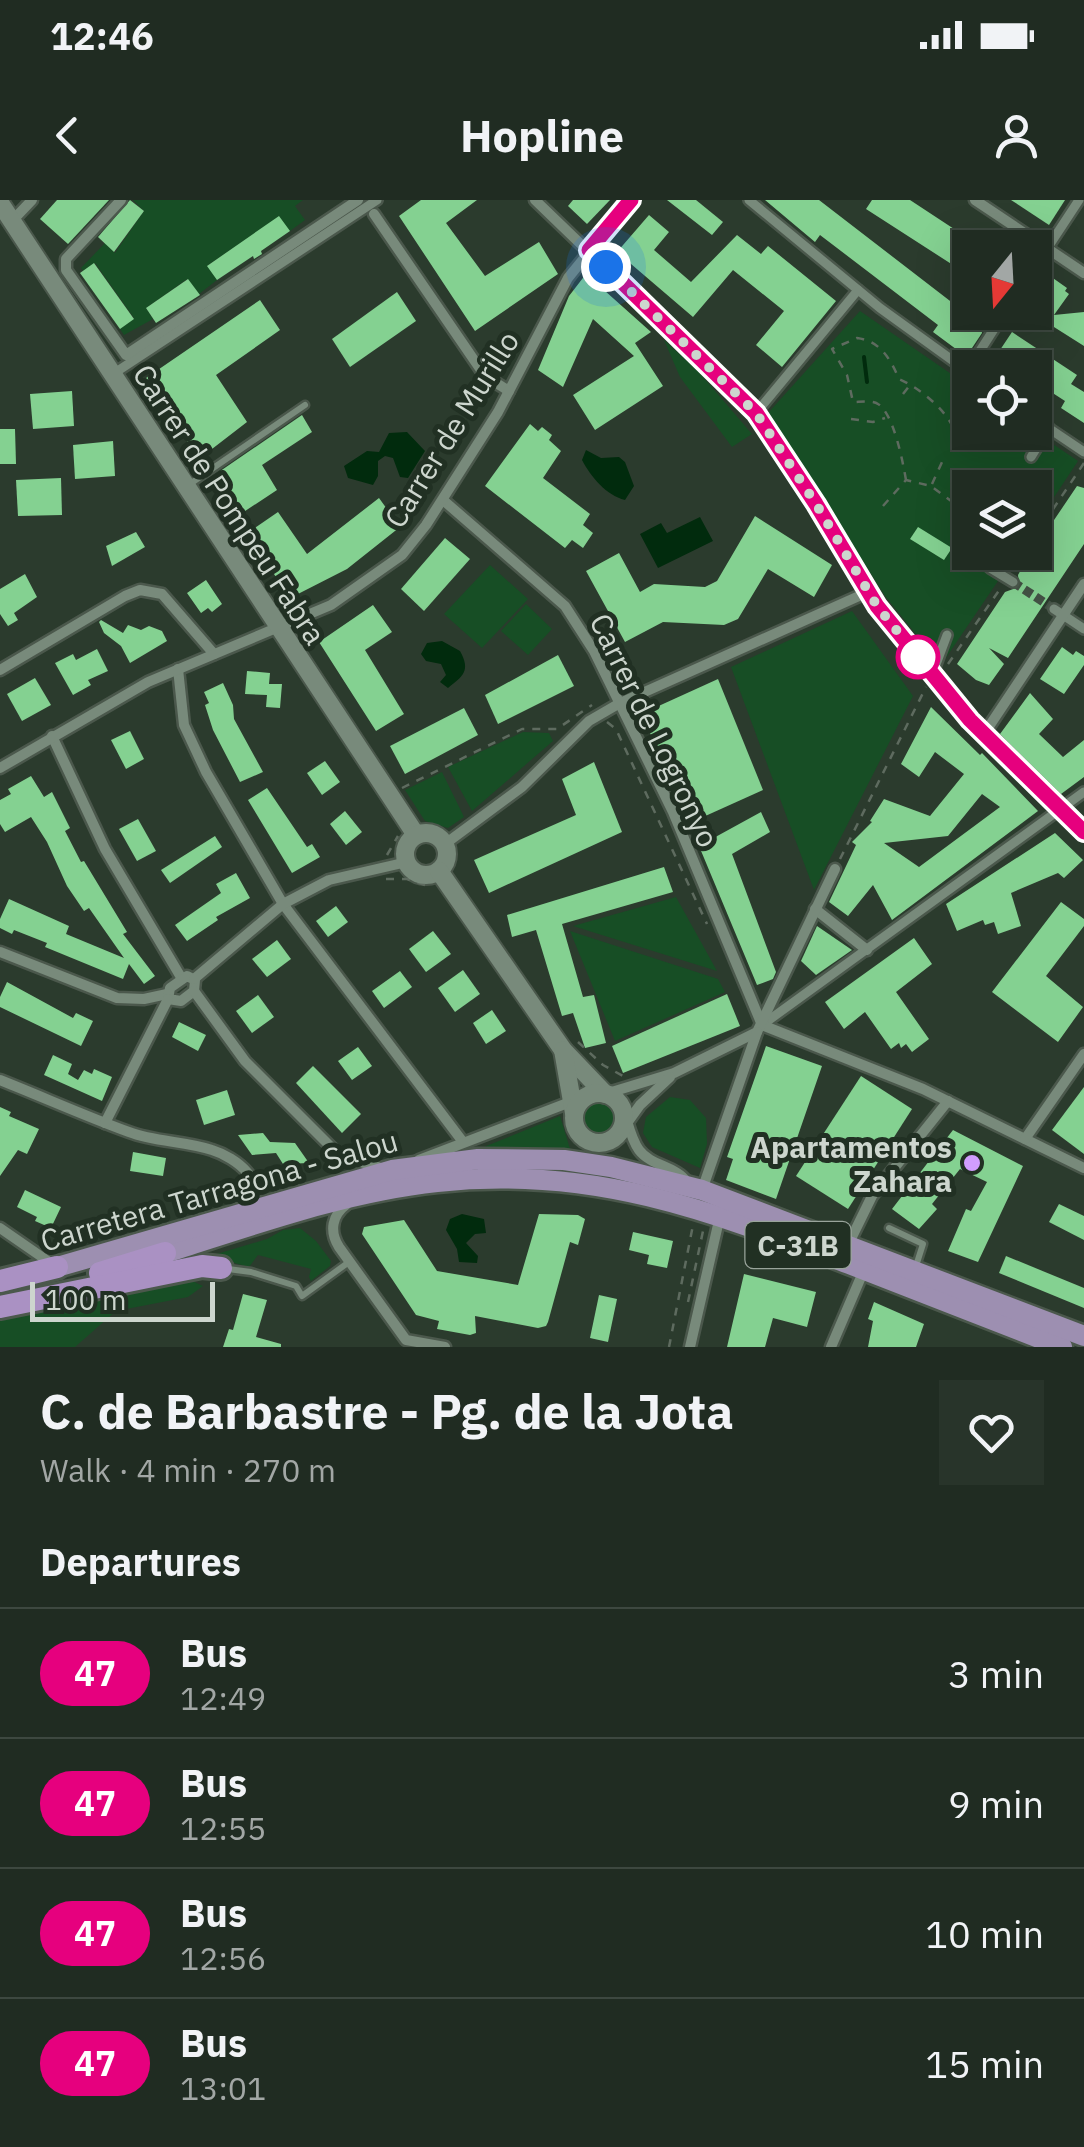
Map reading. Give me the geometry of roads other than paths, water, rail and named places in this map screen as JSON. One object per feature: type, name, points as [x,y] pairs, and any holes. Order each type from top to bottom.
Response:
[{"type":"highway","name":"Carretera Tarragona - Salou","points":[[0,1303],[165,1253]]},
{"type":"highway","points":[[0,1303],[202,1266],[221,1268]]},
{"type":"highway","name":"Carretera Tarragona - Salou","points":[[0,1281],[57,1267]]},
{"type":"main road","name":"Carretera Tarragona - Salou","points":[[57,1267],[399,1168],[525,1158],[592,1164],[696,1188],[1084,1336]]},
{"type":"main road","name":"Carretera Tarragona - Salou","points":[[165,1253],[358,1196],[440,1182],[524,1178],[627,1190],[864,1270],[1062,1347]]},
{"type":"street","points":[[12,221],[32,200]]},
{"type":"street","points":[[48,276],[121,200]]},
{"type":"street","points":[[110,371],[126,355],[358,200]]},
{"type":"street","points":[[110,371],[377,200]]},
{"type":"street","points":[[534,200],[756,413],[868,592],[932,674],[984,734],[1084,832]]},
{"type":"street","name":"Carrer de Murillo","points":[[0,768],[178,669],[331,605],[402,555],[443,500],[509,391],[568,278],[631,200]]},
{"type":"street","points":[[749,200],[858,290],[952,360]]},
{"type":"street","points":[[975,200],[1020,230]]},
{"type":"street","points":[[1052,240],[1079,200]]},
{"type":"street","name":"Carrer de Pompeu Fabra","points":[[0,202],[416,835]]},
{"type":"street","points":[[374,214],[485,376],[509,391]]},
{"type":"street","points":[[1052,251],[1084,273]]},
{"type":"street","points":[[66,259],[66,270],[126,355]]},
{"type":"street","points":[[756,413],[858,290]]},
{"type":"street","points":[[1052,429],[1084,452]]},
{"type":"street","points":[[1031,457],[1036,450]]},
{"type":"street","name":"Carrer de Logronyo","points":[[443,500],[564,606],[594,650],[673,812],[759,1029]]},
{"type":"street","points":[[993,570],[1010,580]]},
{"type":"street","points":[[984,734],[1059,612],[1084,584]]},
{"type":"street","points":[[0,670],[140,590],[162,594],[214,654]]},
{"type":"street","points":[[445,844],[522,786],[589,720],[868,592]]},
{"type":"street","points":[[1059,612],[1084,629]]},
{"type":"street","points":[[932,674],[947,635]]},
{"type":"street","points":[[178,669],[184,725],[206,772],[282,904],[463,1142]]},
{"type":"street","points":[[52,736],[104,848],[190,983],[245,1061],[340,1156],[368,1167],[399,1168],[463,1142],[574,1116]]},
{"type":"street","points":[[574,1116],[579,1104],[598,1094],[674,1072],[759,1029],[1084,792]]},
{"type":"street","points":[[429,832],[445,844],[446,862],[439,871],[421,874],[407,862],[406,847],[416,835],[429,832]]},
{"type":"street","points":[[104,1123],[167,997],[190,983],[282,904],[329,880],[407,862]]},
{"type":"street","points":[[439,871],[563,1050],[598,1094],[616,1100],[623,1125],[638,1148],[696,1188],[759,1029],[835,870]]},
{"type":"street","points":[[815,910],[867,950]]},
{"type":"street","points":[[0,952],[117,998],[181,1000],[190,983]]},
{"type":"street","points":[[759,1029],[948,1101],[1084,1168]]},
{"type":"street","points":[[563,1050],[574,1116],[592,1164],[627,1190]]},
{"type":"street","points":[[1026,1139],[1084,1054]]},
{"type":"street","points":[[524,1178],[571,1174],[592,1164],[640,1105],[674,1072]]},
{"type":"street","points":[[0,1080],[134,1134],[216,1151],[256,1183],[257,1192],[251,1204],[238,1213]]},
{"type":"street","points":[[848,1245],[872,1196],[948,1101]]},
{"type":"street","points":[[574,1116],[588,1141],[596,1143],[612,1140],[623,1125]]},
{"type":"street","points":[[358,1196],[339,1210],[332,1232],[349,1262],[406,1340],[444,1347]]},
{"type":"street","points":[[690,1347],[712,1221]]},
{"type":"street","points":[[0,1228],[57,1267]]},
{"type":"street","points":[[832,1347],[864,1270]]},
{"type":"lane","points":[[186,486],[305,405]]},
{"type":"lane","points":[[889,1228],[923,1244],[914,1270]]},
{"type":"lane","points":[[221,1268],[251,1272],[296,1286],[302,1296],[349,1262]]},
{"type":"waterway","points":[[864,357],[867,382]]},
{"type":"tunnel","points":[[1013,582],[1054,609]]},
{"type":"place","name":"Apartamentos Zahara","points":[[972,1163]]}]
